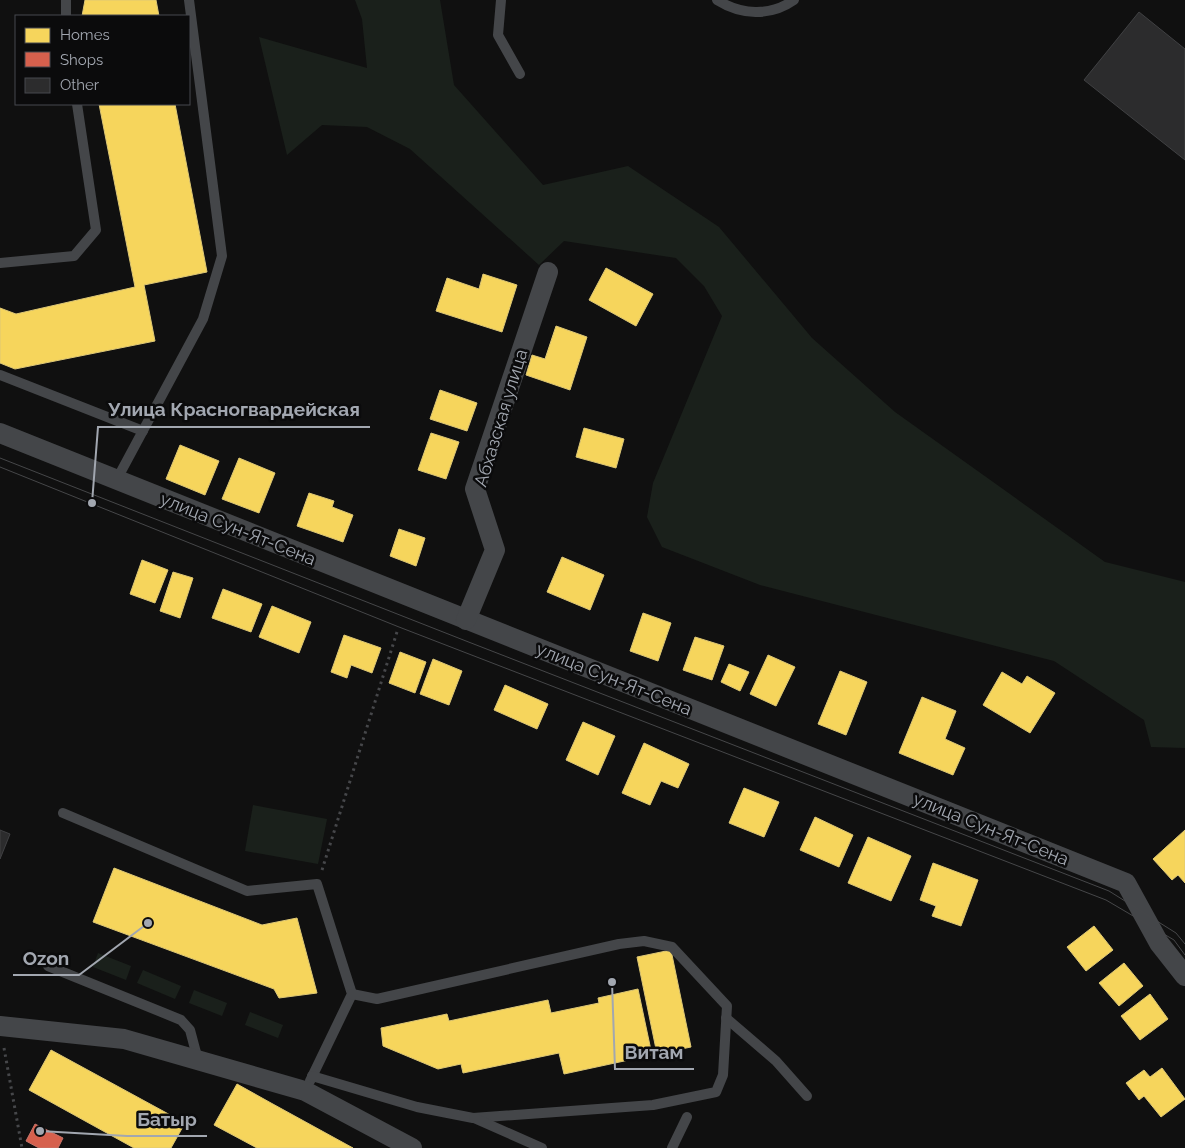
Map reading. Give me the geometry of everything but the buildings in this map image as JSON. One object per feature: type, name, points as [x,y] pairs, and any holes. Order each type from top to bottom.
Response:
[{"type":"street","name":"Абхазская улица","points":[[466,620],[495,550],[475,489],[548,272]]},
{"type":"street","name":"улица Сун-Ят-Сена","points":[[0,433],[1126,883],[1159,943],[1185,976]]},
{"type":"street","points":[[2,1034],[124,1039],[198,1060],[309,1084],[412,1148]]},
{"type":"lane","points":[[66,0],[66,15]]},
{"type":"lane","points":[[188,0],[190,15]]},
{"type":"lane","points":[[501,0],[498,35],[520,74]]},
{"type":"lane","points":[[716,0],[729,8],[761,14],[786,6],[794,0]]},
{"type":"lane","points":[[117,479],[203,319],[222,256],[190,15]]},
{"type":"lane","points":[[0,263],[74,256],[96,230],[77,105]]},
{"type":"lane","points":[[0,375],[143,431]]},
{"type":"lane","points":[[63,813],[247,891],[317,884],[352,994],[309,1084],[473,1118],[542,1148]]},
{"type":"lane","points":[[352,994],[377,999],[620,944],[644,941],[672,947],[727,1006],[724,1075],[716,1092],[653,1105],[473,1118]]},
{"type":"lane","points":[[48,966],[181,1020],[190,1030],[198,1060]]},
{"type":"lane","points":[[726,1018],[776,1061],[807,1096]]},
{"type":"lane","points":[[672,1148],[687,1117]]},
{"type":"path","points":[[317,884],[397,632]]},
{"type":"path","points":[[2,1034],[16,1102],[22,1148]]},
{"type":"shaded area","points":[[355,0],[440,0],[454,85],[543,185],[628,166],[719,227],[812,338],[895,412],[1105,562],[1185,582],[1185,748],[1151,747],[1144,720],[1054,661],[760,585],[662,547],[647,517],[653,483],[722,316],[704,286],[676,258],[564,241],[539,265],[410,149],[367,127],[322,125],[287,155],[259,37],[367,68],[362,19]]},
{"type":"shaded area","points":[[253,805],[327,819],[318,864],[245,851]]},
{"type":"shaded area","points":[[98,953],[131,966],[126,980],[93,967]]},
{"type":"shaded area","points":[[143,970],[181,986],[175,999],[137,983]]},
{"type":"shaded area","points":[[194,990],[227,1003],[222,1016],[189,1003]]},
{"type":"shaded area","points":[[250,1012],[283,1025],[278,1038],[245,1025]]},
{"type":"tram line","points":[[0,458],[1109,891],[1176,933],[1185,944]]},
{"type":"tram line","points":[[0,467],[399,627],[1106,900],[1174,940],[1185,955]]},
{"type":"place","name":"Улица Красногвардейская","points":[[92,503]]},
{"type":"place","name":"Ozon","points":[[148,923]]},
{"type":"place","name":"Витам","points":[[612,982]]},
{"type":"place","name":"Батыр","points":[[40,1131]]}]
